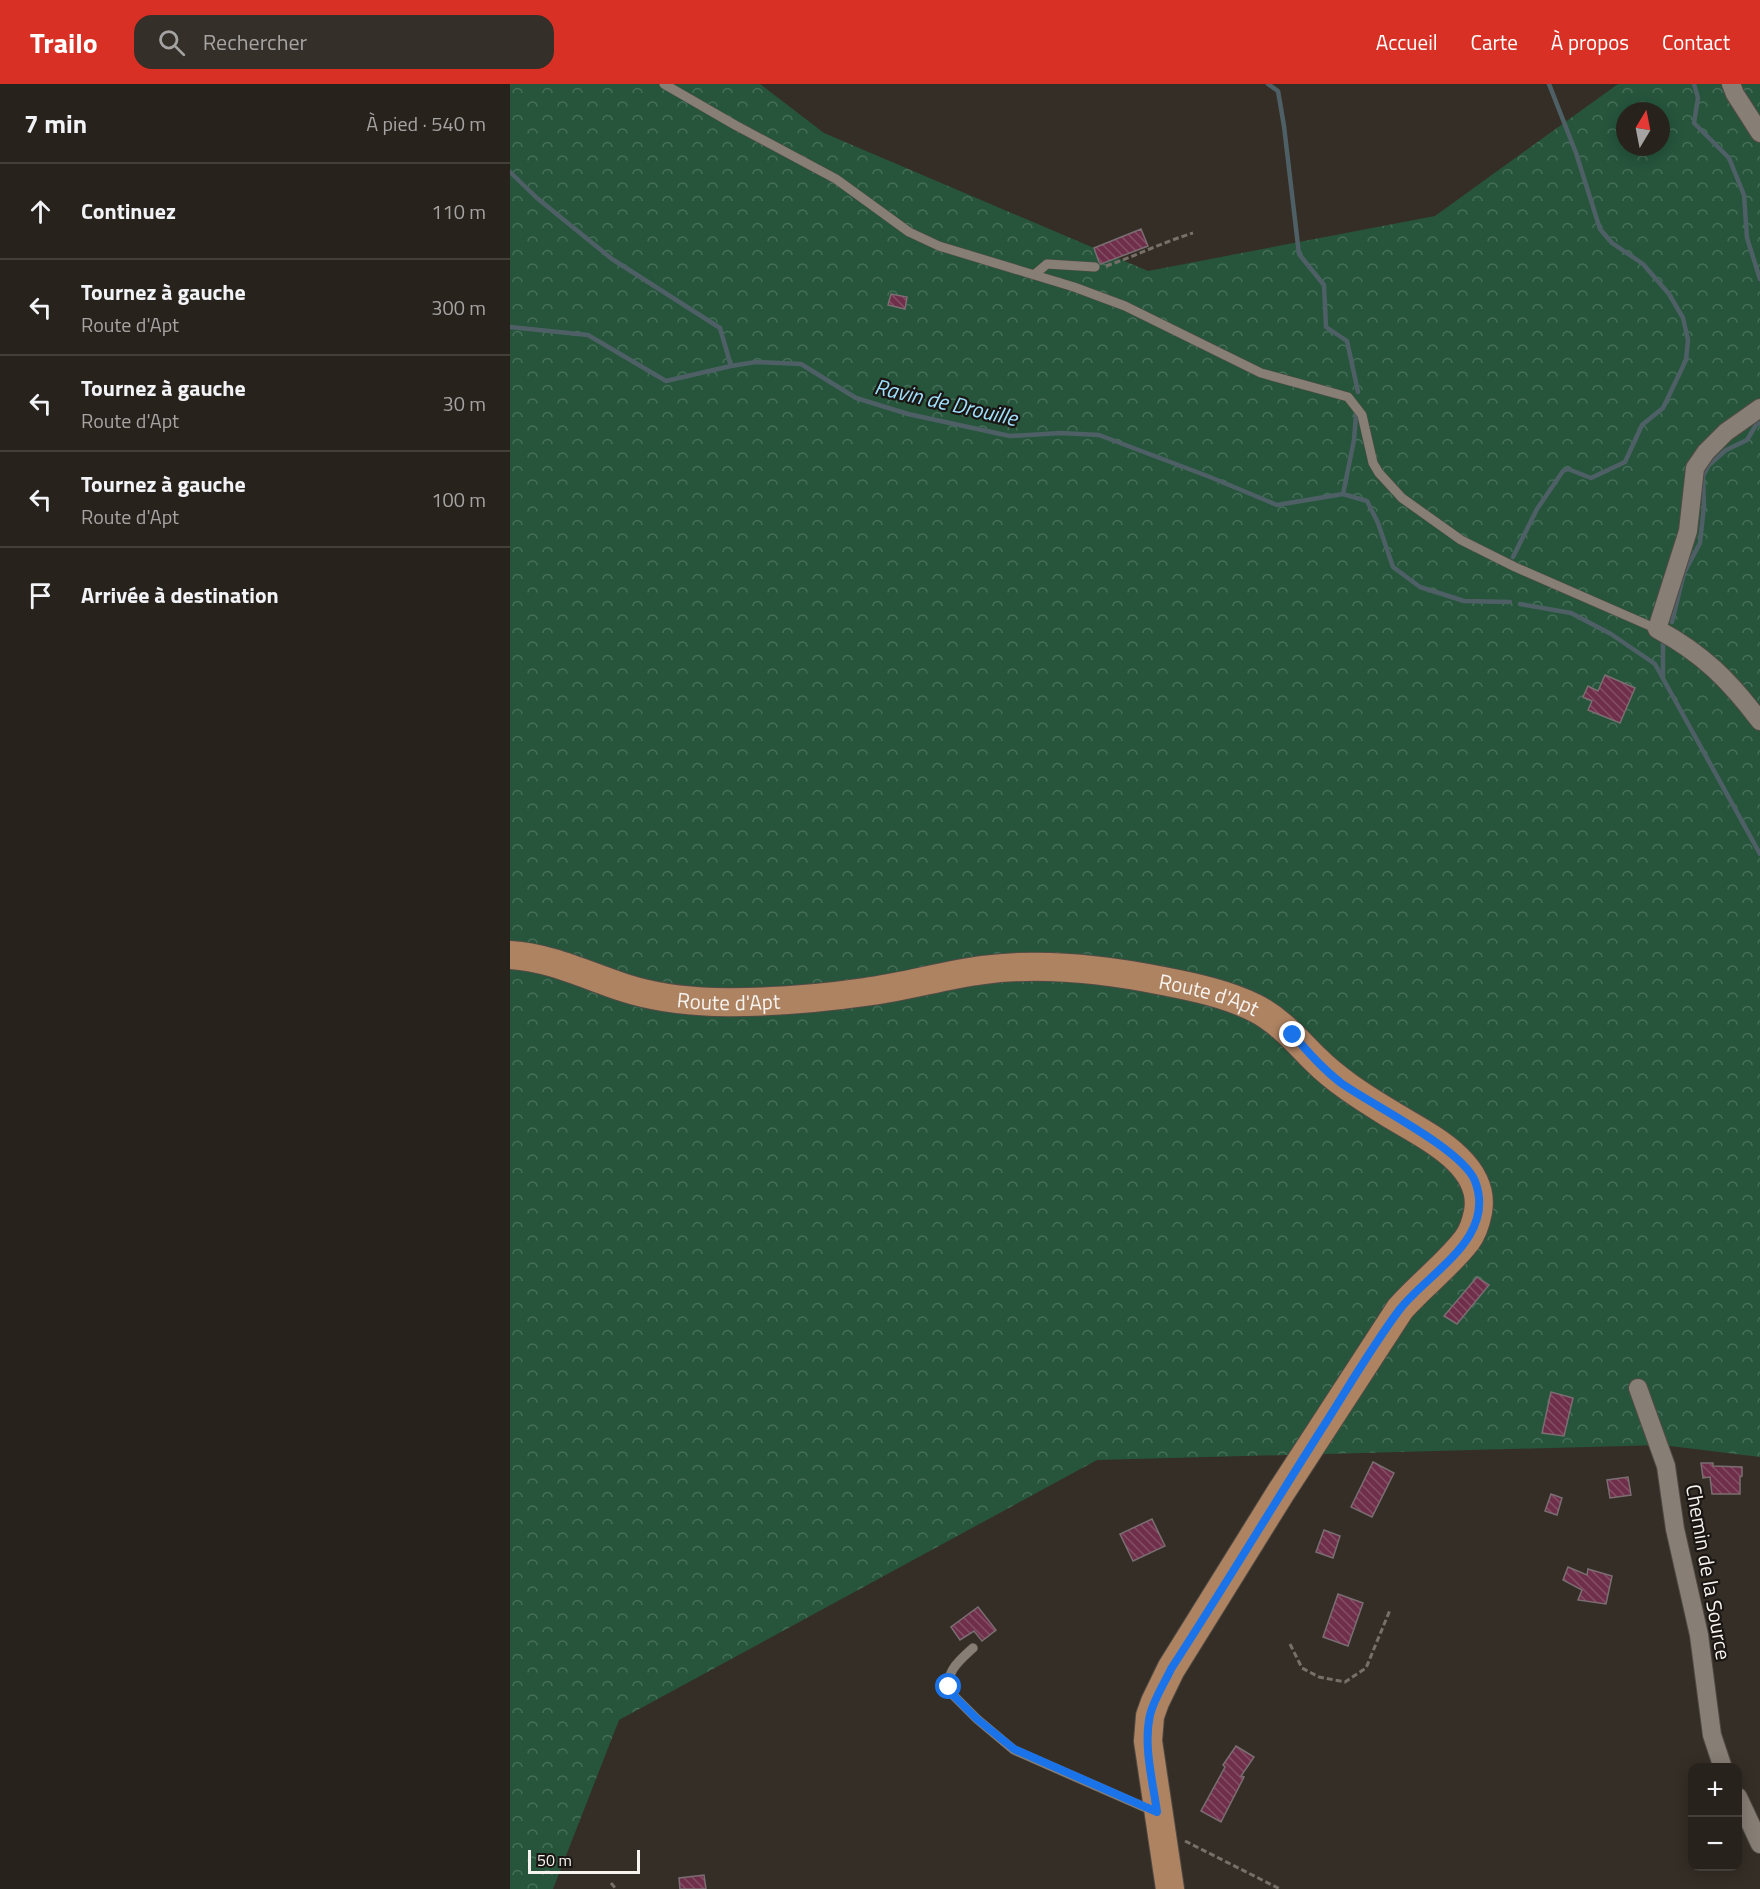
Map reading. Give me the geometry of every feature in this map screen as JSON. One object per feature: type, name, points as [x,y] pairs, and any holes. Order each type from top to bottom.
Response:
[{"type":"main road","name":"Route d'Apt","points":[[510,955],[565,965],[627,989],[658,996],[714,1002],[772,1000],[866,992],[984,970],[1023,967],[1124,973],[1180,984],[1216,993],[1260,1010],[1293,1035],[1339,1081],[1443,1147],[1469,1170],[1479,1197],[1476,1221],[1468,1239],[1400,1309],[1281,1492],[1171,1669],[1159,1694],[1150,1716],[1148,1741],[1170,1889]]},
{"type":"street","points":[[1731,84],[1740,103],[1760,133]]},
{"type":"street","points":[[1760,408],[1726,432],[1706,452],[1695,468],[1688,531],[1657,629],[1675,639],[1713,667],[1732,685],[1760,721]]},
{"type":"street","name":"Chemin de la Source","points":[[1638,1388],[1666,1466],[1675,1529],[1699,1635],[1712,1735],[1722,1763]]},
{"type":"street","points":[[1742,1807],[1760,1844]]},
{"type":"lane","points":[[664,84],[836,179],[909,232],[950,250],[1074,287],[1125,306],[1261,374],[1348,397],[1362,415],[1373,463],[1402,498],[1461,540],[1515,567],[1657,629]]},
{"type":"lane","points":[[1034,275],[1047,264],[1095,267]]},
{"type":"lane","points":[[973,1648],[954,1665],[950,1674],[949,1687],[950,1692],[977,1719],[1014,1749],[1158,1820]]},
{"type":"path","points":[[1095,267],[1107,266],[1193,233]]},
{"type":"path","points":[[1290,1644],[1302,1668],[1319,1677],[1346,1682],[1366,1668],[1390,1610]]},
{"type":"path","points":[[1158,1820],[1280,1889]]},
{"type":"path","points":[[611,1883],[616,1889]]},
{"type":"green space","points":[[510,84],[760,84],[824,133],[1148,271],[1435,216],[1618,84],[1760,84],[1760,1457],[1662,1445],[1097,1460],[619,1720],[553,1889],[510,1889]]},
{"type":"building","points":[[1141,229],[1148,246],[1101,264],[1099,262],[1094,248]]},
{"type":"building","points":[[891,294],[907,297],[905,309],[888,305]]},
{"type":"building","points":[[1605,675],[1635,688],[1620,723],[1588,710],[1592,701],[1583,697],[1588,686],[1598,691]]},
{"type":"building","points":[[1477,1277],[1489,1285],[1457,1324],[1444,1316]]},
{"type":"building","points":[[1551,1392],[1573,1398],[1564,1436],[1542,1433]]},
{"type":"building","points":[[1373,1462],[1394,1473],[1372,1517],[1351,1507]]},
{"type":"building","points":[[1701,1463],[1713,1463],[1713,1466],[1742,1467],[1740,1494],[1712,1494],[1710,1477],[1703,1478]]},
{"type":"building","points":[[1628,1477],[1631,1495],[1610,1498],[1607,1480]]},
{"type":"building","points":[[1551,1494],[1562,1498],[1557,1515],[1545,1511]]},
{"type":"building","points":[[1152,1519],[1165,1546],[1133,1561],[1120,1534]]},
{"type":"building","points":[[1324,1530],[1340,1536],[1333,1558],[1316,1552]]},
{"type":"building","points":[[1568,1567],[1587,1575],[1588,1569],[1612,1576],[1606,1604],[1578,1600],[1582,1590],[1563,1580]]},
{"type":"building","points":[[1338,1594],[1363,1603],[1348,1646],[1323,1637]]},
{"type":"building","points":[[978,1607],[996,1630],[982,1641],[974,1631],[960,1640],[951,1627]]},
{"type":"building","points":[[1236,1746],[1254,1757],[1241,1776],[1244,1777],[1221,1822],[1201,1811],[1225,1767],[1223,1765]]},
{"type":"building","points":[[704,1875],[706,1889],[680,1889],[679,1878]]},
{"type":"waterway","points":[[1268,84],[1278,91],[1299,254],[1324,285],[1326,327],[1347,341],[1358,392]]},
{"type":"waterway","points":[[1513,557],[1537,509],[1563,471],[1568,469],[1591,478],[1625,462],[1642,425],[1663,408],[1686,360],[1688,340],[1683,318],[1669,294],[1643,264],[1612,243],[1600,229],[1576,153],[1549,84]]},
{"type":"waterway","points":[[1694,84],[1698,98],[1694,123],[1729,158],[1744,195],[1747,238],[1760,279]]},
{"type":"waterway","points":[[510,172],[537,198],[612,259],[720,328],[731,366]]},
{"type":"waterway","name":"Ravin de Drouille","points":[[510,327],[588,335],[666,381],[756,362],[801,364],[856,398],[908,414],[1010,436],[1061,433],[1099,435],[1277,505],[1343,494],[1367,501],[1378,523],[1393,567],[1420,587],[1464,601],[1510,602]]},
{"type":"waterway","points":[[1343,494],[1354,440],[1356,415]]},
{"type":"waterway","points":[[1672,622],[1684,573],[1700,543],[1704,506],[1703,476],[1709,465],[1726,450],[1747,440],[1756,425],[1760,423]]},
{"type":"waterway","name":"Ravin de Drouille","points":[[1520,604],[1571,613],[1611,634],[1655,664],[1760,854]]},
{"type":"waterway","points":[[1663,641],[1663,677]]},
{"type":"route","points":[[949,1687],[950,1692],[977,1719],[1014,1749],[1157,1812],[1148,1741],[1150,1716],[1171,1669],[1281,1492],[1400,1309],[1421,1285],[1448,1261],[1473,1230],[1479,1209],[1479,1197],[1469,1170],[1443,1147],[1339,1081],[1293,1035]]}]
